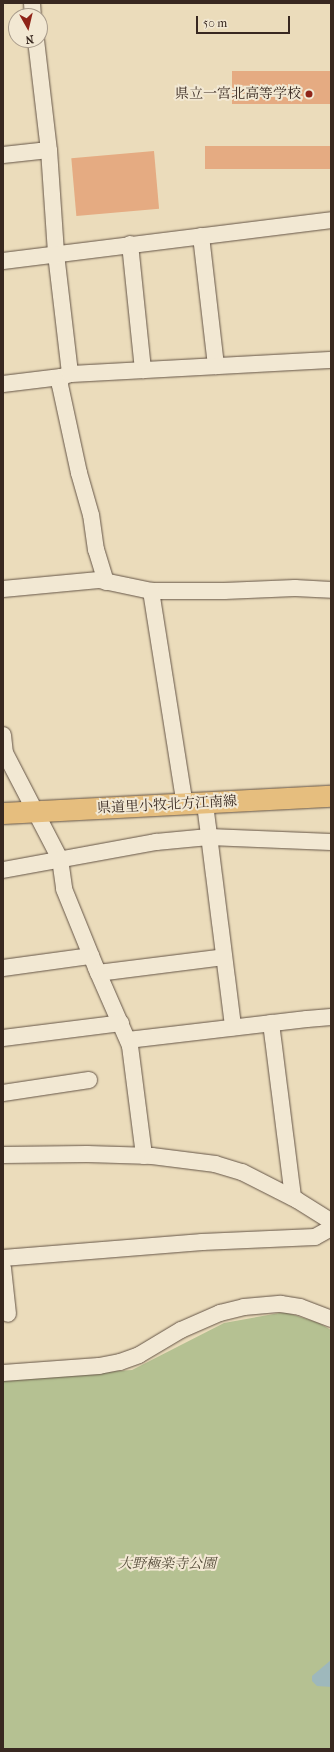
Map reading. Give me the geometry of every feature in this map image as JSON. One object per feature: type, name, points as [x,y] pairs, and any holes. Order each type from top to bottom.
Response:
[{"type":"main road","name":"県道里小牧北方江南線","points":[[3,813],[205,804],[331,796]]},
{"type":"street","points":[[37,48],[49,150],[65,376],[60,385],[79,473],[91,515],[96,550],[106,582]]},
{"type":"street","points":[[3,155],[49,150]]},
{"type":"street","points":[[3,261],[331,220]]},
{"type":"street","points":[[201,236],[216,366]]},
{"type":"street","points":[[130,244],[143,370]]},
{"type":"street","points":[[3,384],[65,376],[143,370],[331,360]]},
{"type":"street","points":[[3,589],[99,580],[151,591],[224,592],[295,588],[331,590]]},
{"type":"street","points":[[151,591],[185,805]]},
{"type":"street","points":[[3,735],[6,753],[60,859],[64,889],[98,973],[128,1040],[144,1156]]},
{"type":"street","points":[[205,804],[233,1027]]},
{"type":"street","points":[[3,870],[156,842],[209,837],[331,842]]},
{"type":"street","points":[[3,968],[91,956]]},
{"type":"street","points":[[98,973],[224,957]]},
{"type":"street","points":[[128,1040],[331,1017]]},
{"type":"street","points":[[271,1023],[293,1198]]},
{"type":"street","points":[[3,1038],[121,1024]]},
{"type":"street","points":[[3,1093],[89,1080]]},
{"type":"street","points":[[3,1155],[79,1154],[144,1156],[193,1160],[242,1172],[293,1198],[331,1221]]},
{"type":"street","points":[[3,1258],[202,1242],[315,1237],[331,1228]]},
{"type":"street","points":[[3,1268],[8,1314]]},
{"type":"street","points":[[3,1373],[99,1366],[120,1362],[139,1355],[181,1330],[220,1313],[244,1307],[281,1304],[300,1307],[331,1319]]},
{"type":"green space","name":"大野極楽寺公園","points":[[285,1312],[319,1323],[331,1330],[331,1749],[3,1749],[3,1379],[132,1370],[224,1323]]},
{"type":"water","points":[[331,1660],[331,1687],[317,1686],[312,1681],[312,1676]]},
{"type":"building","points":[[232,71],[331,71],[331,104],[232,104]]},
{"type":"building","points":[[205,146],[331,146],[331,169],[205,169]]},
{"type":"building","points":[[154,151],[159,209],[76,216],[71,158]]},
{"type":"place","name":"県立一宮北高等学校","points":[[309,94]]}]
